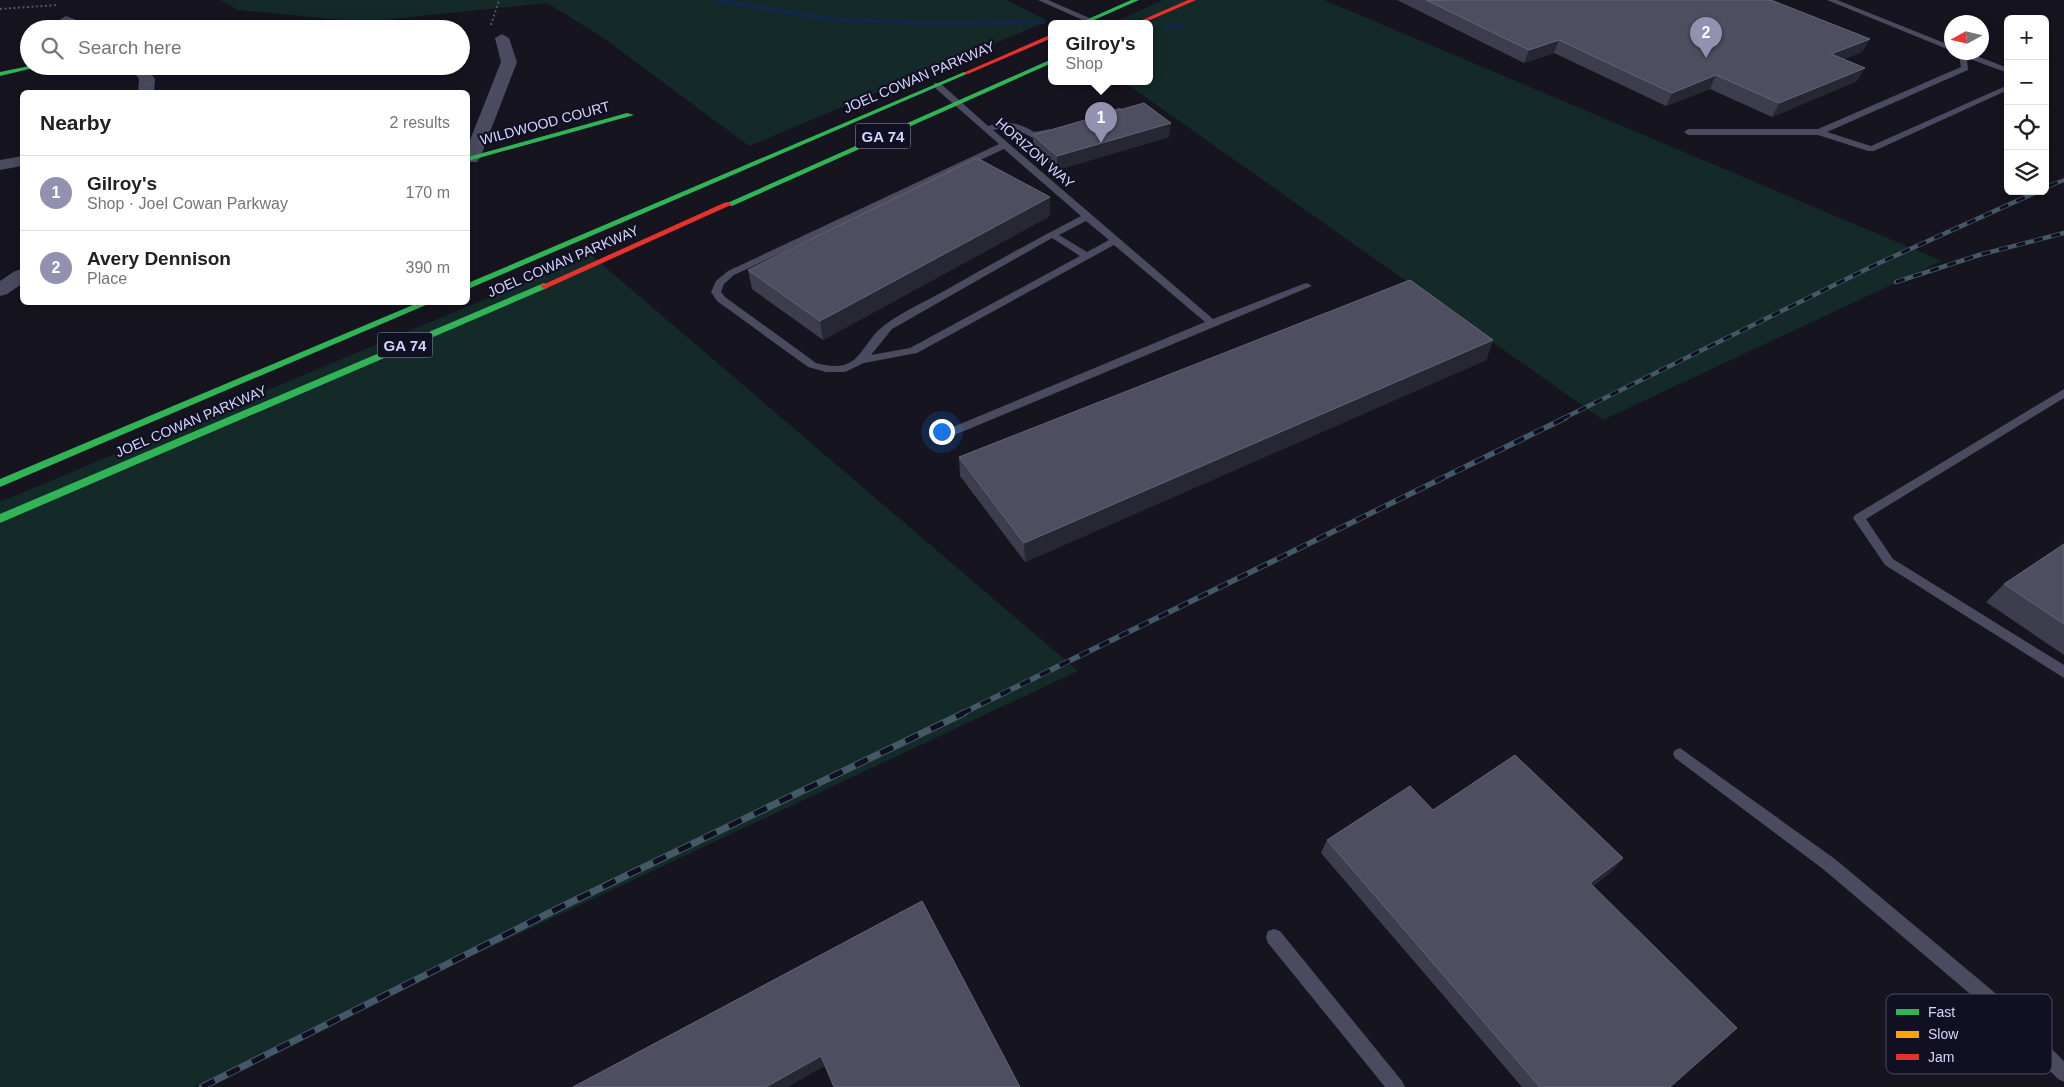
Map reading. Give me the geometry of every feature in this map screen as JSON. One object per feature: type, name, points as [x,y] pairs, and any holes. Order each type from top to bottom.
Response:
[{"type":"main road","points":[[1090,20],[1136,0]]},
{"type":"main road","points":[[1146,20],[1193,0]]},
{"type":"main road","name":"JOEL COWAN PARKWAY","points":[[470,285],[1048,38]]},
{"type":"main road","name":"JOEL COWAN PARKWAY","points":[[0,519],[610,257],[1048,63]]},
{"type":"main road","points":[[0,74],[20,70]]},
{"type":"main road","name":"WILDWOOD COURT","points":[[470,158],[630,115]]},
{"type":"main road","name":"JOEL COWAN PARKWAY","points":[[0,483],[422,305]]},
{"type":"street","points":[[470,156],[509,62],[502,38]]},
{"type":"street","points":[[143,75],[147,80],[146,90]]},
{"type":"street","points":[[0,165],[20,161]]},
{"type":"street","points":[[0,290],[20,276]]},
{"type":"lane","points":[[1042,0],[1081,20]]},
{"type":"lane","points":[[1831,0],[1944,46]]},
{"type":"lane","points":[[1819,132],[1965,68],[1963,60]]},
{"type":"lane","points":[[1980,60],[2004,69]]},
{"type":"lane","name":"HORIZON WAY","points":[[937,85],[1114,241],[1212,323]]},
{"type":"lane","points":[[1688,132],[1819,132],[1871,149],[2004,89]]},
{"type":"lane","points":[[1080,121],[1118,110]]},
{"type":"lane","points":[[986,129],[1004,123],[1014,124],[1033,135],[1062,127]]},
{"type":"lane","points":[[1005,145],[730,273],[720,283],[716,292],[721,299],[812,365],[826,369],[845,369],[861,360],[913,351],[1114,241]]},
{"type":"lane","points":[[861,360],[888,327],[1087,217]]},
{"type":"lane","points":[[1052,235],[1087,256]]},
{"type":"lane","points":[[945,435],[1212,323],[1307,286]]},
{"type":"lane","points":[[2064,393],[1859,518],[1889,562],[2064,672]]},
{"type":"lane","points":[[1680,754],[1829,864],[1983,994]]},
{"type":"lane","points":[[1274,937],[1396,1087]]},
{"type":"lane","points":[[2052,1062],[2064,1074]]},
{"type":"path","points":[[499,0],[491,20],[492,29],[502,38]]},
{"type":"path","points":[[0,9],[64,5],[77,10],[66,20]]},
{"type":"green space","points":[[220,0],[1006,0],[1048,21],[749,146],[602,37],[547,3],[382,20],[342,20],[238,10]]},
{"type":"green space","points":[[1163,0],[1324,0],[1942,261],[1603,420],[1128,85],[1153,85],[1153,20],[1119,20]]},
{"type":"green space","points":[[591,255],[1078,671],[193,1087],[0,1087],[0,502]]},
{"type":"building","points":[[1426,0],[1771,0],[1870,39],[1831,54],[1865,68],[1779,103],[1716,75],[1672,93],[1559,40],[1529,50]]},
{"type":"building","points":[[1144,103],[1171,123],[1057,156],[1033,135]]},
{"type":"building","points":[[977,158],[1050,197],[820,321],[748,270]]},
{"type":"building","points":[[1410,280],[1493,340],[1024,543],[959,457]]},
{"type":"building","points":[[2064,544],[2064,624],[2004,584]]},
{"type":"building","points":[[1515,755],[1623,858],[1590,883],[1737,1028],[1670,1087],[1540,1087],[1327,840],[1410,786],[1433,810]]},
{"type":"building","points":[[922,901],[1020,1087],[834,1087],[821,1056],[766,1087],[573,1087]]},
{"type":"waterway","points":[[716,0],[829,19],[922,23],[1043,22]]},
{"type":"waterway","points":[[1166,26],[1182,27]]},
{"type":"railway","points":[[2051,185],[2064,180]]},
{"type":"railway","points":[[2049,186],[2054,184]]},
{"type":"railway","points":[[1562,419],[1877,264],[2030,195]]},
{"type":"railway","points":[[1896,282],[1979,255],[2064,233]]},
{"type":"railway","points":[[961,714],[1565,418]]},
{"type":"railway","points":[[202,1087],[559,908],[964,713]]},
{"type":"traffic: fast","points":[[1089,20],[1136,0]]},
{"type":"traffic: fast","points":[[729,204],[1048,63]]},
{"type":"traffic: fast","points":[[0,74],[20,70]]},
{"type":"traffic: fast","points":[[470,285],[966,73]]},
{"type":"traffic: fast","points":[[470,158],[630,115]]},
{"type":"traffic: fast","points":[[0,519],[544,286]]},
{"type":"traffic: fast","points":[[0,483],[422,305]]},
{"type":"traffic: jam","points":[[1146,20],[1193,0]]},
{"type":"traffic: jam","points":[[966,73],[1048,38]]},
{"type":"traffic: jam","points":[[544,286],[729,204]]},
{"type":"place","name":"Avery Dennison","points":[[1706,58]]},
{"type":"place","name":"Gilroy's","points":[[1101,143]]}]
